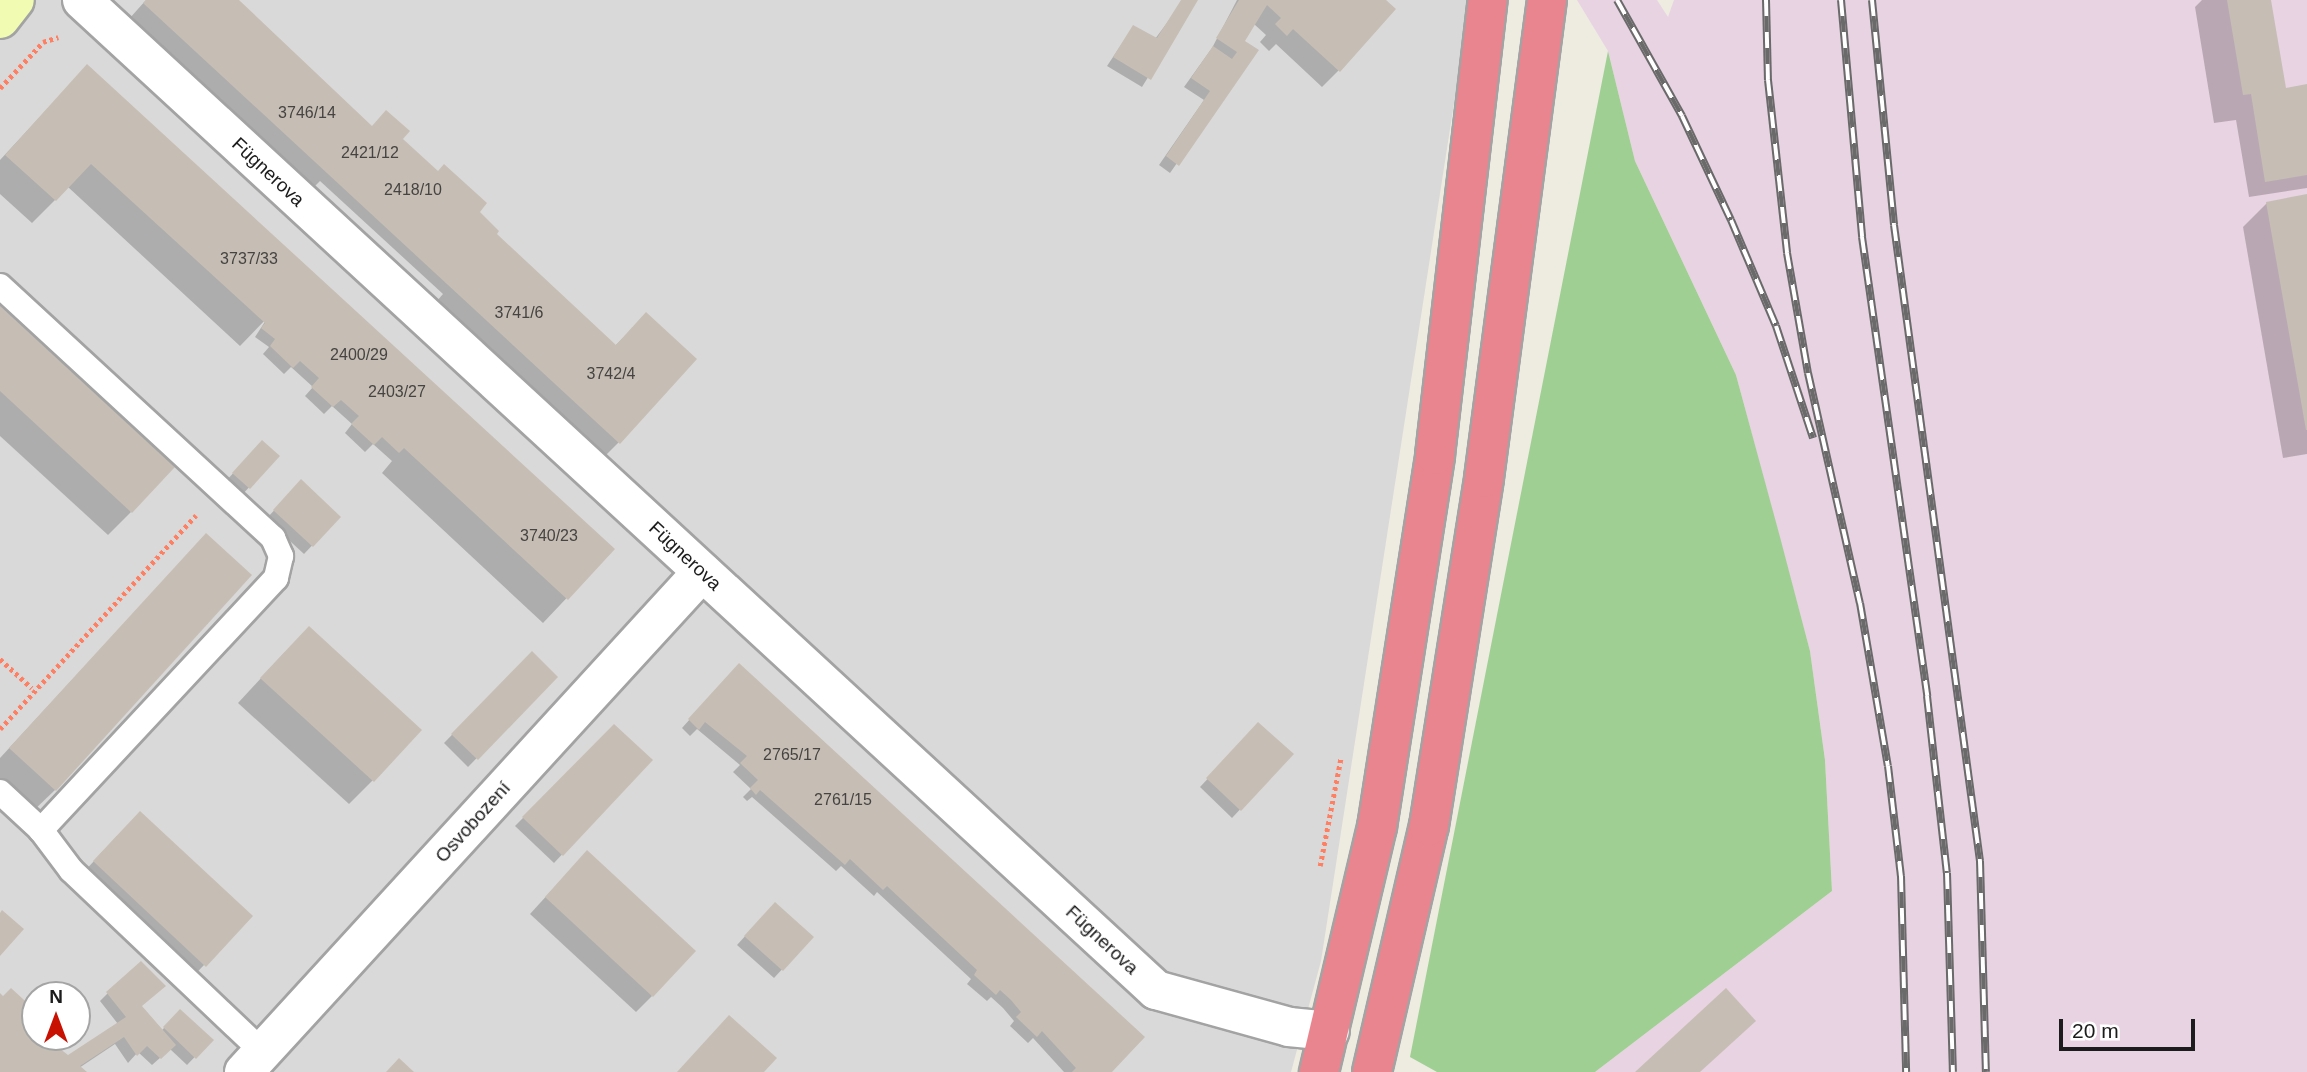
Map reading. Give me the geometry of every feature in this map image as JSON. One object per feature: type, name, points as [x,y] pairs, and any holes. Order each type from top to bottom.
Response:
[{"type":"highway","points":[[1319,1072],[1377,827],[1431,483],[1488,0]]},
{"type":"highway","points":[[1372,1072],[1429,826],[1484,478],[1547,0]]},
{"type":"highway","points":[[1527,151],[1569,0]]},
{"type":"street","points":[[0,19],[15,0]]},
{"type":"street","name":"Fügnerova","points":[[82,0],[1156,990],[1289,1027],[1330,1031]]},
{"type":"street","name":"Osvobození","points":[[254,1062],[702,572]]},
{"type":"lane","points":[[0,286],[273,538],[281,556],[276,578],[41,830]]},
{"type":"lane","points":[[0,792],[41,830],[71,870],[254,1062]]},
{"type":"path","points":[[0,88],[43,42],[52,37],[69,43]]},
{"type":"path","points":[[0,729],[220,489]]},
{"type":"path","points":[[0,659],[32,688]]},
{"type":"shaded area","points":[[0,0],[1470,0],[1321,961],[1291,1072],[0,1072]]},
{"type":"shaded area","points":[[1577,0],[1657,0],[1668,17],[1674,0],[2307,0],[2307,1072],[1595,1072],[1832,891],[1825,760],[1810,651],[1736,375],[1635,161],[1608,51]]},
{"type":"green space","points":[[1608,51],[1635,161],[1736,375],[1780,537],[1810,651],[1825,760],[1832,891],[1595,1072],[1437,1072],[1410,1057]]},
{"type":"building","points":[[146,0],[239,0],[372,126],[386,110],[410,131],[403,139],[438,171],[444,164],[487,203],[480,212],[499,231],[497,234],[616,345],[646,312],[697,359],[620,444],[143,3]]},
{"type":"building","points":[[1181,0],[1198,0],[1151,80],[1113,57],[1133,25],[1157,38]]},
{"type":"building","points":[[1239,0],[1386,0],[1396,9],[1340,72],[1293,29],[1287,36],[1275,24],[1281,18],[1267,5],[1245,41],[1259,50],[1179,166],[1166,156],[1210,91],[1191,78],[1213,46],[1232,59],[1237,52],[1216,38]]},
{"type":"building","points":[[2227,0],[2271,0],[2286,88],[2307,84],[2307,175],[2265,182],[2251,94],[2243,95]]},
{"type":"building","points":[[87,64],[615,549],[568,600],[404,448],[399,453],[382,437],[374,445],[351,424],[359,416],[341,400],[333,407],[311,387],[319,378],[300,361],[293,368],[270,346],[275,339],[261,328],[265,323],[91,164],[56,201],[5,155]]},
{"type":"building","points":[[2307,194],[2307,430],[2306,430],[2266,202]]},
{"type":"building","points":[[0,306],[175,467],[132,513],[0,391]]},
{"type":"building","points":[[262,440],[280,456],[250,489],[232,473]]},
{"type":"building","points":[[301,479],[341,517],[313,547],[273,510]]},
{"type":"building","points":[[206,533],[252,575],[56,791],[9,748]]},
{"type":"building","points":[[309,626],[422,730],[374,782],[260,678]]},
{"type":"building","points":[[532,651],[558,677],[478,760],[451,734]]},
{"type":"building","points":[[739,663],[1145,1037],[1112,1072],[1072,1072],[1076,1068],[1042,1031],[1037,1037],[1016,1017],[1021,1012],[1011,1000],[1000,990],[996,995],[974,975],[977,970],[887,886],[883,890],[850,859],[845,865],[760,790],[756,795],[750,788],[758,780],[740,763],[747,756],[705,722],[699,730],[688,719]]},
{"type":"building","points":[[1258,722],[1294,754],[1241,811],[1206,778]]},
{"type":"building","points":[[614,724],[653,760],[563,856],[522,817]]},
{"type":"building","points":[[140,811],[253,916],[206,967],[93,861]]},
{"type":"building","points":[[587,850],[696,951],[653,997],[545,897]]},
{"type":"building","points":[[775,902],[814,937],[783,971],[744,936]]},
{"type":"building","points":[[2,910],[24,929],[0,956],[0,913]]},
{"type":"building","points":[[141,961],[166,986],[142,1006],[176,1045],[161,1059],[147,1046],[137,1056],[124,1037],[80,1066],[87,1072],[0,1072],[0,993],[3,996],[11,988],[21,997],[21,1051],[63,1051],[68,1055],[74,1051],[91,1051],[91,1040],[126,1017],[106,992]]},
{"type":"building","points":[[1726,988],[1756,1021],[1700,1072],[1635,1072]]},
{"type":"building","points":[[180,1009],[214,1040],[196,1059],[163,1027]]},
{"type":"building","points":[[729,1015],[777,1058],[764,1072],[677,1072]]},
{"type":"building","points":[[399,1058],[414,1072],[386,1072]]},
{"type":"railway","points":[[1617,0],[1682,116],[1731,220],[1776,326],[1813,438]]},
{"type":"railway","points":[[1766,0],[1768,80],[1787,253],[1808,373],[1860,603],[1888,766],[1901,876],[1906,1072]]},
{"type":"railway","points":[[1841,0],[1862,237],[1927,696],[1947,873],[1953,1072]]},
{"type":"railway","points":[[1872,0],[1894,225],[1980,861],[1986,1072]]}]
